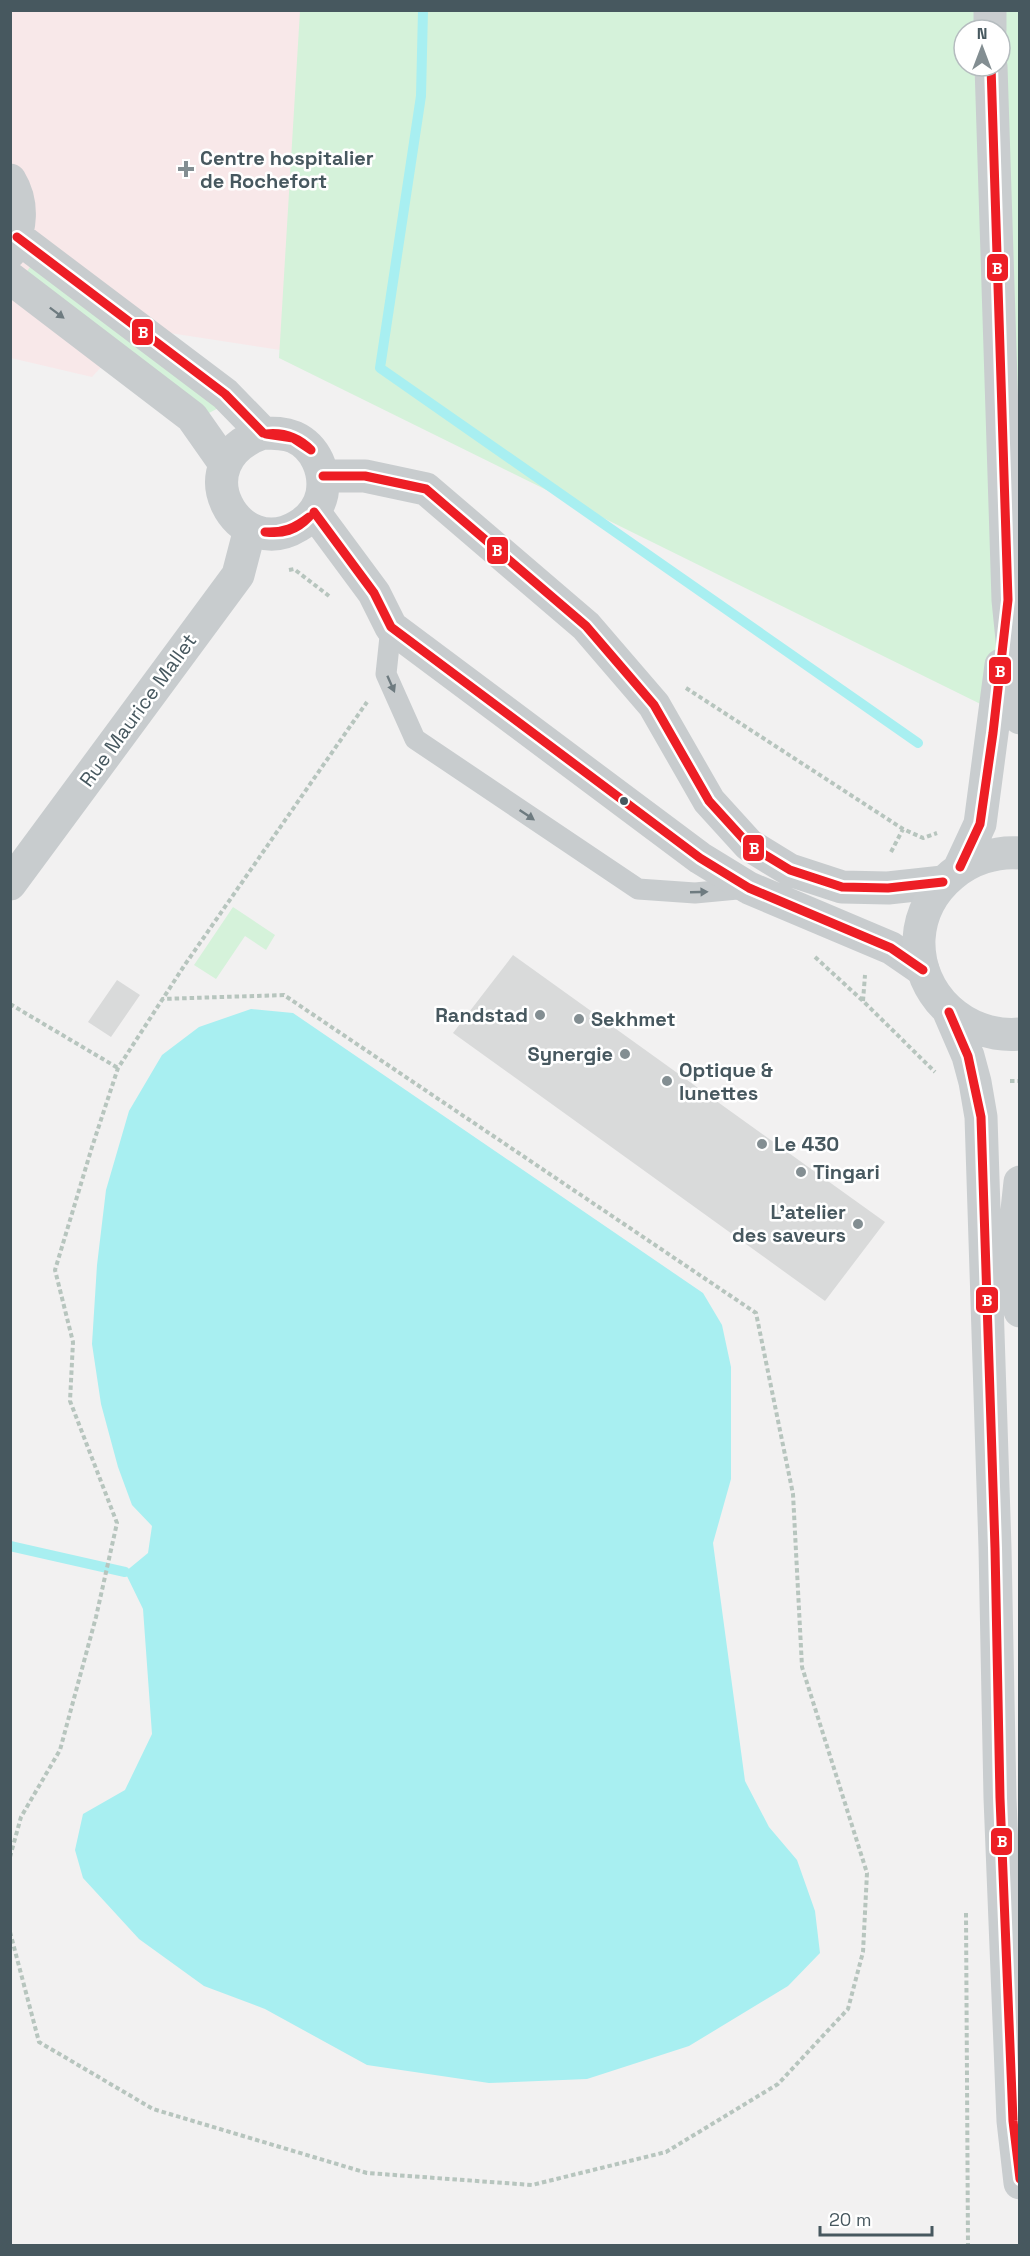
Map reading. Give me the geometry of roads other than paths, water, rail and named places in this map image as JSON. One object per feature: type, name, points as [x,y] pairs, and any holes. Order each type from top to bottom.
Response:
[{"type":"main road","points":[[991,78],[1008,600],[1020,718]]},
{"type":"main road","points":[[1008,600],[980,824],[952,875],[926,908],[919,939],[923,970],[933,992],[948,1012],[968,1056],[981,1117],[996,1548],[1000,1798],[1013,2121],[1020,2182]]},
{"type":"main road","points":[[952,875],[982,857],[1006,852],[1020,853]]},
{"type":"main road","points":[[948,1012],[975,1028],[1005,1036],[1020,1035]]},
{"type":"main road","points":[[1020,1182],[1017,1210],[1020,1311]]},
{"type":"street","points":[[10,180],[15,188],[20,212],[14,244],[225,394],[263,433]]},
{"type":"street","points":[[10,278],[192,417],[225,464]]},
{"type":"street","points":[[263,433],[279,433],[295,437],[309,447],[318,460],[323,476],[320,501],[314,512],[305,522],[292,530],[279,534],[264,534],[238,521],[228,509],[222,494],[221,479],[225,464],[234,449],[247,439],[263,433]]},
{"type":"street","points":[[323,476],[365,476],[426,489],[586,626],[654,705],[709,801],[749,845],[790,870],[842,887],[888,888],[952,875]]},
{"type":"street","points":[[314,512],[374,593],[391,627],[690,851],[749,888],[891,948],[923,970]]},
{"type":"street","name":"Rue Maurice Mallet","points":[[10,884],[238,575],[250,529]]},
{"type":"lane","points":[[391,627],[386,674],[415,739],[638,889],[695,893],[749,888]]},
{"type":"water","points":[[251,1009],[293,1013],[703,1293],[722,1325],[731,1367],[731,1479],[713,1543],[745,1781],[769,1827],[797,1860],[815,1911],[820,1953],[788,1986],[689,2046],[587,2079],[489,2083],[367,2065],[265,2009],[204,1986],[139,1939],[83,1878],[75,1850],[83,1814],[125,1790],[152,1734],[143,1609],[125,1572],[148,1553],[152,1526],[132,1505],[118,1467],[101,1404],[92,1344],[97,1265],[106,1190],[129,1111],[162,1055],[199,1027]]},
{"type":"waterway","points":[[423,10],[421,96],[380,368],[918,743]]},
{"type":"waterway","points":[[10,1546],[125,1572]]},
{"type":"place","name":"Centre hospitalier de Rochefort","points":[[186,169]]},
{"type":"place","name":"Randstad","points":[[540,1015]]},
{"type":"place","name":"Sekhmet","points":[[579,1019]]},
{"type":"place","name":"Synergie","points":[[625,1054]]},
{"type":"place","name":"Optique & lunettes","points":[[667,1081]]},
{"type":"place","name":"Le 430","points":[[762,1144]]},
{"type":"place","name":"Tingari","points":[[801,1172]]},
{"type":"place","name":"L'atelier des saveurs","points":[[858,1224]]}]
